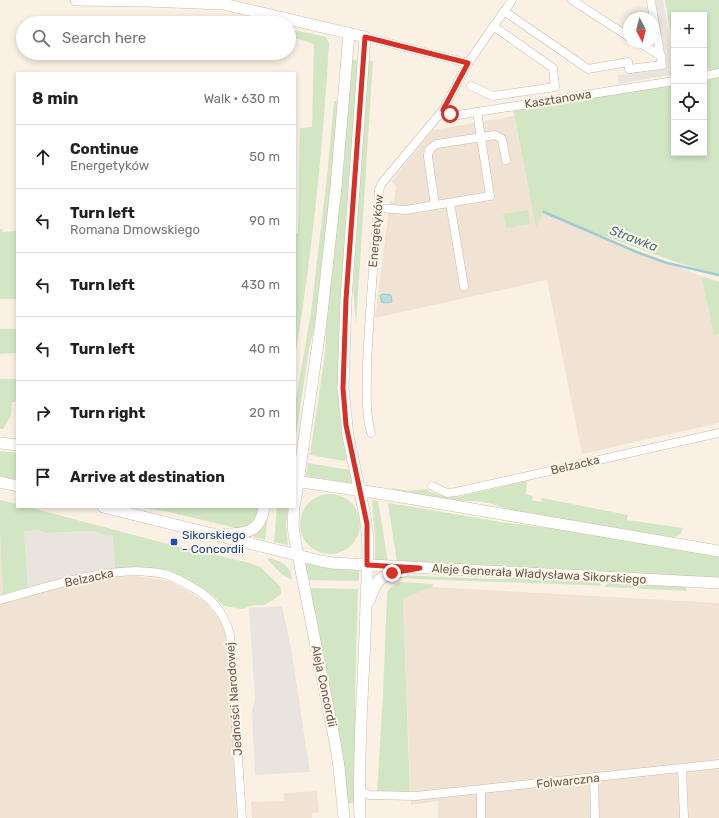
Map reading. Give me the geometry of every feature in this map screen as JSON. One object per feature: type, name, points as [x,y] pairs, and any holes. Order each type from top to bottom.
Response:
[{"type":"street","points":[[76,0],[223,4],[275,16]]},
{"type":"street","name":"Energetyków","points":[[371,433],[367,390],[368,339],[378,208],[382,183],[443,110],[468,63],[512,0]]},
{"type":"street","points":[[572,0],[623,32]]},
{"type":"street","points":[[504,11],[588,69],[628,62],[629,69],[662,65],[651,2]]},
{"type":"street","points":[[296,21],[468,63]]},
{"type":"street","points":[[471,86],[493,96],[555,88],[553,68],[493,26]]},
{"type":"street","points":[[296,492],[323,306],[336,187],[349,33]]},
{"type":"street","points":[[360,818],[359,791],[366,609],[367,524],[346,425],[343,388],[346,299],[365,37]]},
{"type":"street","points":[[648,48],[661,56]]},
{"type":"street","points":[[707,75],[719,73]]},
{"type":"street","name":"Kasztanowa","points":[[443,110],[455,115],[671,81]]},
{"type":"street","points":[[378,208],[402,211],[490,196],[477,112]]},
{"type":"street","points":[[435,205],[428,157],[431,147],[437,144],[492,135],[500,137],[503,141],[506,160]]},
{"type":"street","points":[[450,203],[464,286]]},
{"type":"street","name":"Belzacka","points":[[432,486],[437,490],[456,492],[719,433]]},
{"type":"street","points":[[0,443],[16,445]]},
{"type":"street","points":[[297,481],[359,490],[719,551]]},
{"type":"street","points":[[0,482],[16,486]]},
{"type":"street","name":"Aleje Generała Władysława Sikorskiego","points":[[107,508],[321,561],[367,565],[719,584]]},
{"type":"street","points":[[212,534],[237,534],[252,530],[260,522],[264,508]]},
{"type":"street","name":"Aleja Concordii","points":[[294,508],[293,527],[297,555],[335,742],[344,818]]},
{"type":"street","points":[[366,609],[375,585],[381,578],[392,573],[420,568]]},
{"type":"street","name":"Belzacka","points":[[0,600],[99,574],[118,572],[165,574],[185,582],[200,592]]},
{"type":"street","name":"Jedności Narodowej","points":[[200,592],[217,605],[222,612],[230,635],[242,818]]},
{"type":"street","name":"Folwarczna","points":[[359,791],[370,794],[416,796],[719,764]]},
{"type":"street","points":[[682,769],[684,818]]},
{"type":"street","points":[[594,778],[595,818]]},
{"type":"street","points":[[481,790],[481,818]]},
{"type":"shaded area","points":[[654,0],[663,0],[671,46],[671,75],[619,84],[618,75],[666,67],[659,28],[659,12],[656,12]]},
{"type":"shaded area","points":[[514,116],[536,226],[543,214],[701,276],[714,335],[719,334],[719,423],[582,454],[547,280],[375,318],[390,201],[394,201],[396,186],[391,182],[393,179],[433,130]]},
{"type":"shaded area","points":[[24,530],[38,530],[45,533],[96,531],[104,535],[114,535],[115,568],[28,588]]},
{"type":"shaded area","points":[[0,535],[3,595],[0,595]]},
{"type":"shaded area","points":[[136,576],[170,581],[205,601],[221,622],[227,638],[237,818],[0,818],[0,604],[99,577]]},
{"type":"shaded area","points":[[432,587],[719,603],[719,818],[438,818],[438,801],[411,805],[403,599]]},
{"type":"shaded area","points":[[282,606],[291,648],[310,772],[255,775],[252,711],[255,699],[249,608]]},
{"type":"shaded area","points":[[317,791],[319,812],[312,813],[312,818],[252,818],[251,802],[284,801],[284,793]]},
{"type":"green space","points":[[665,0],[719,0],[719,70],[712,71],[707,68],[707,12],[671,12],[671,36]]},
{"type":"green space","points":[[296,31],[326,37],[329,43],[324,122],[316,201],[307,279],[296,350],[296,233],[298,232],[300,128],[312,127],[314,44],[296,38]]},
{"type":"green space","points":[[352,60],[358,60],[339,400],[343,440],[347,459],[345,461],[310,455],[325,354],[326,324]]},
{"type":"green space","points":[[367,60],[373,61],[356,325],[353,286]]},
{"type":"green space","points":[[719,76],[719,275],[679,263],[543,214],[536,227],[513,109],[671,83],[671,156],[707,156],[707,78]]},
{"type":"green space","points":[[334,101],[337,101],[337,103],[340,104],[317,317],[309,349],[296,436],[296,399],[311,312],[327,177]]},
{"type":"green space","points":[[528,210],[530,224],[506,228],[503,214]]},
{"type":"green space","points":[[0,229],[2,229],[3,232],[16,231],[16,299],[0,299]]},
{"type":"green space","points":[[701,276],[719,282],[719,334],[714,335]]},
{"type":"green space","points":[[0,329],[16,329],[16,353],[0,354]]},
{"type":"green space","points":[[0,379],[16,379],[16,402],[12,402],[11,416],[3,429],[0,429]]},
{"type":"green space","points":[[0,451],[16,453],[16,480],[0,476]]},
{"type":"green space","points":[[308,463],[350,470],[353,484],[306,476]]},
{"type":"green space","points":[[527,481],[526,494],[533,496],[532,500],[541,502],[542,498],[628,515],[627,520],[683,528],[680,535],[671,538],[513,511],[478,501],[457,501],[390,490],[393,488],[408,491],[426,489],[440,495],[457,497]]},
{"type":"green space","points":[[324,494],[336,494],[347,499],[355,507],[360,518],[358,536],[347,549],[336,554],[324,554],[313,549],[305,541],[300,530],[300,518],[305,507],[313,499]]},
{"type":"green space","points":[[0,500],[16,504],[16,508],[32,508],[172,545],[250,563],[260,567],[280,586],[281,594],[264,605],[254,605],[242,609],[224,606],[212,595],[194,583],[165,570],[142,567],[115,568],[113,535],[104,535],[96,531],[45,533],[38,530],[24,531],[28,588],[3,595]]},
{"type":"green space","points":[[372,500],[378,501],[388,562],[375,560]]},
{"type":"green space","points":[[389,503],[501,522],[572,531],[719,557],[719,579],[397,562]]},
{"type":"green space","points":[[142,508],[260,508],[255,523],[240,529],[165,511]]},
{"type":"green space","points":[[268,508],[269,508],[265,540],[248,535]]},
{"type":"green space","points":[[277,508],[288,508],[286,524],[288,545],[274,542]]},
{"type":"green space","points":[[269,558],[285,565],[290,571],[292,579],[285,577],[279,572],[268,560]]},
{"type":"green space","points":[[303,563],[323,567],[359,569],[359,581],[306,580]]},
{"type":"green space","points":[[398,575],[599,581],[601,586],[399,578]]},
{"type":"green space","points":[[399,582],[433,584],[432,587],[403,599],[410,794],[377,793],[387,593],[388,590]]},
{"type":"green space","points":[[608,582],[685,586],[687,591],[605,587]]},
{"type":"green space","points":[[308,588],[358,589],[355,693],[355,803],[347,803],[339,734]]},
{"type":"water","points":[[382,294],[391,295],[392,302],[382,303],[380,296]]},
{"type":"waterway","name":"Strawka","points":[[544,212],[639,253],[667,263],[719,275]]},
{"type":"place","name":"Sikorskiego - Concordii","points":[[174,542]]},
{"type":"route","points":[[392,573],[420,568],[367,565],[367,524],[344,413],[343,388],[346,299],[365,37],[468,63],[443,110],[450,114]]}]
